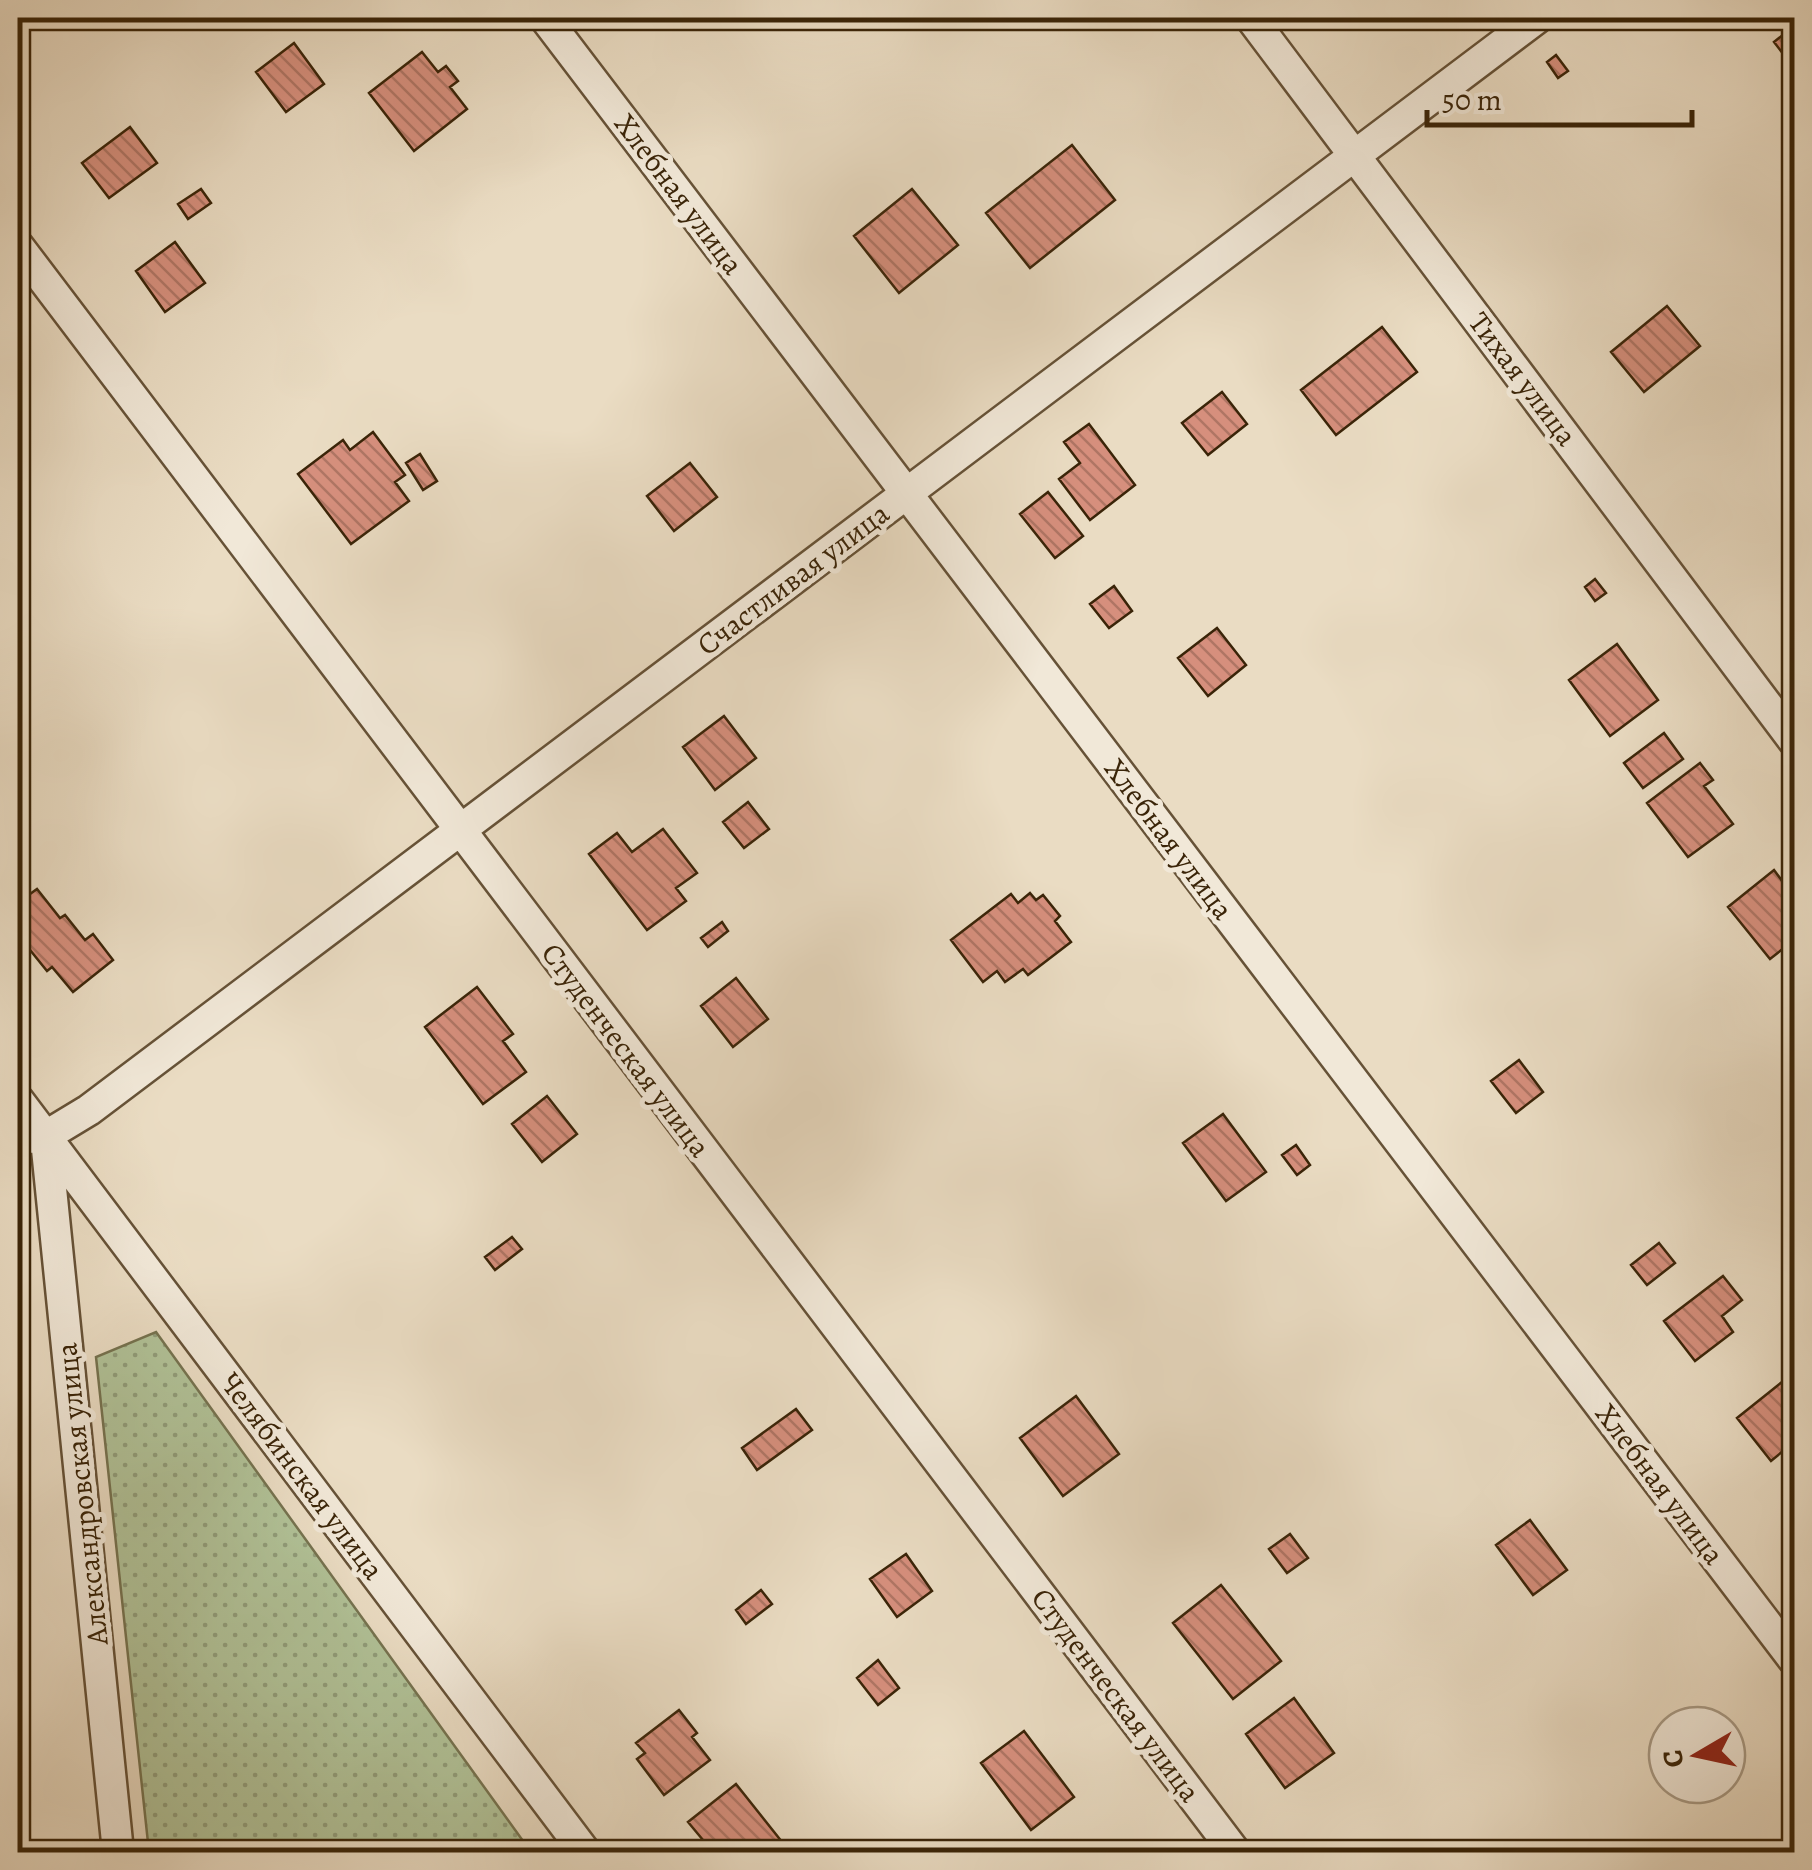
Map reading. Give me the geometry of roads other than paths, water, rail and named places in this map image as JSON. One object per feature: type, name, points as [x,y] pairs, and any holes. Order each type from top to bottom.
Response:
[{"type":"street","name":"Хлебная улица","points":[[545,18],[1794,1660]]},
{"type":"street","name":"Тихая улица","points":[[1251,18],[1794,741]]},
{"type":"street","name":"Счастливая улица","points":[[32,1137],[90,1110],[1537,18]]},
{"type":"street","name":"Студенческая улица","points":[[18,246],[1236,1852]]},
{"type":"street","name":"Челябинская улица","points":[[18,1100],[32,1137],[585,1852]]},
{"type":"street","name":"Александровская улица","points":[[32,1137],[118,1852]]}]
